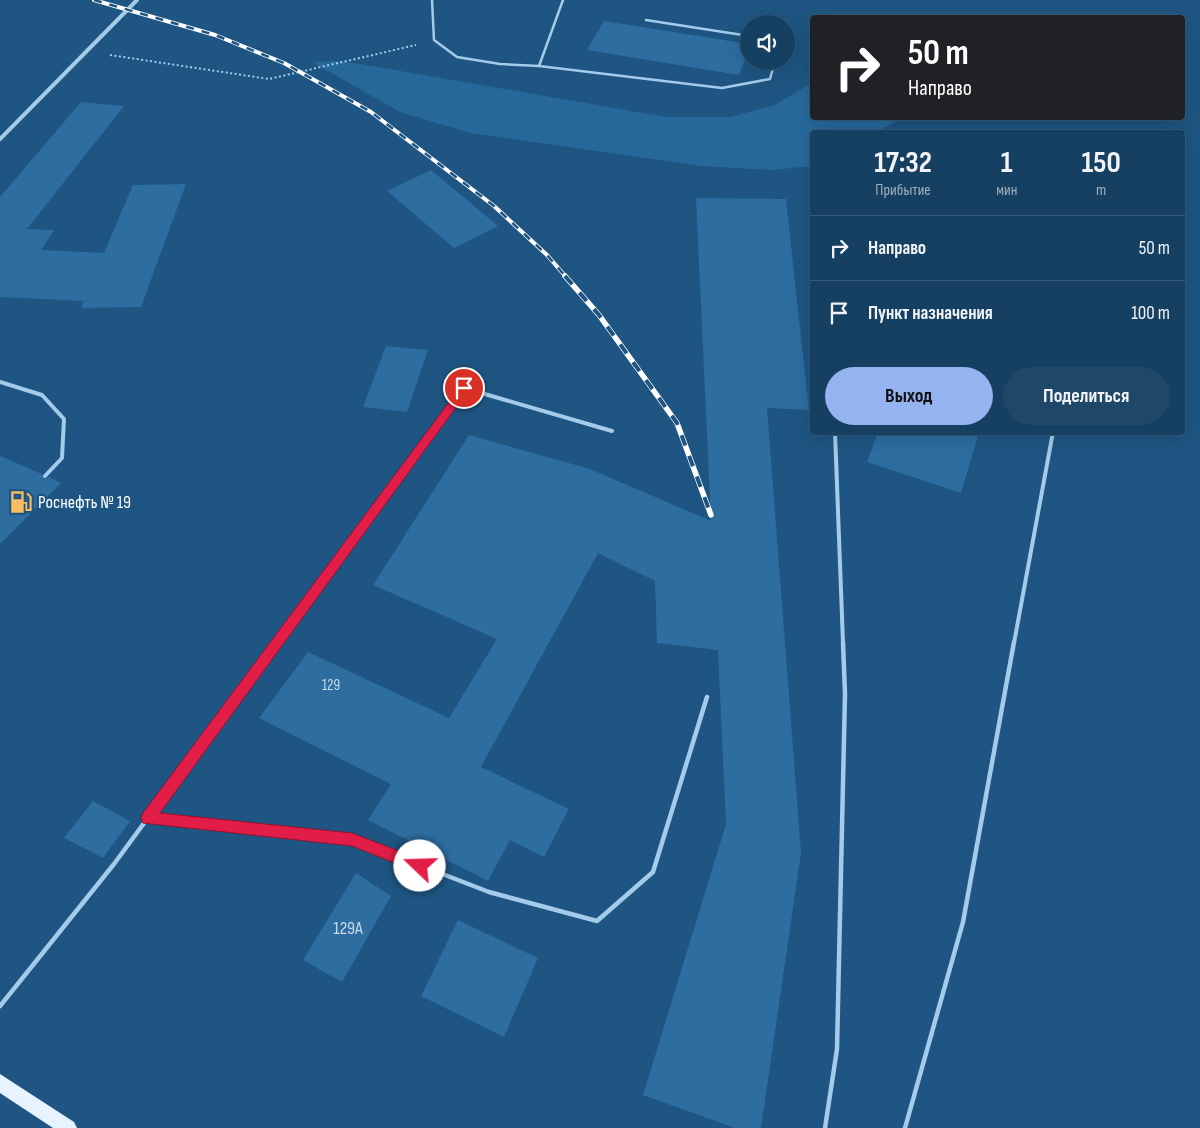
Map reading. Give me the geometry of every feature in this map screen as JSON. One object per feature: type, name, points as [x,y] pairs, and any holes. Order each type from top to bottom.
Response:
[{"type":"main road","points":[[0,1083],[68,1128]]},
{"type":"street","points":[[0,139],[137,0]]},
{"type":"lane","points":[[432,0],[434,40],[457,57],[500,64],[539,66],[722,88],[770,79],[772,70]]},
{"type":"lane","points":[[539,66],[564,0]]},
{"type":"lane","points":[[646,20],[740,35]]},
{"type":"lane","points":[[0,382],[42,396],[64,419],[62,458],[45,476]]},
{"type":"lane","points":[[0,1006],[114,864],[464,388],[612,431]]},
{"type":"lane","points":[[825,1128],[836,1049],[845,694],[835,435]]},
{"type":"lane","points":[[905,1128],[964,922],[1052,435]]},
{"type":"lane","points":[[148,818],[352,840],[489,892],[597,921],[653,872],[707,696]]},
{"type":"path","points":[[85,51],[269,79],[434,40]]},
{"type":"shaded area","points":[[343,61],[666,117],[730,117],[775,105],[810,84],[810,120],[898,120],[881,130],[810,130],[810,166],[772,170],[701,166],[470,133],[400,112],[312,62]]},
{"type":"building","points":[[604,21],[740,43],[741,70],[739,75],[587,50]]},
{"type":"building","points":[[81,102],[124,106],[27,229],[54,230],[41,250],[104,253],[133,185],[186,184],[141,307],[81,308],[84,301],[0,297],[0,197]]},
{"type":"building","points":[[431,170],[498,226],[454,248],[387,191]]},
{"type":"building","points":[[696,198],[786,199],[809,410],[767,408],[801,853],[761,1128],[735,1128],[643,1095],[726,824],[718,650],[657,643],[655,581],[598,553],[481,767],[569,809],[544,857],[510,840],[488,881],[368,820],[391,784],[259,718],[308,652],[449,718],[497,639],[373,585],[469,435],[590,469],[711,521]]},
{"type":"building","points":[[386,346],[428,350],[407,412],[363,407]]},
{"type":"building","points":[[877,435],[978,435],[961,493],[867,462]]},
{"type":"building","name":"Роснефть № 19","points":[[0,456],[42,474],[44,479],[49,477],[61,483],[0,544]]},
{"type":"building","points":[[93,801],[130,821],[103,858],[64,838]]},
{"type":"building","points":[[356,873],[391,896],[342,982],[303,960]]},
{"type":"building","points":[[458,920],[538,958],[504,1037],[421,996]]},
{"type":"railway","points":[[94,0],[215,35],[284,63],[371,112],[494,206],[547,255],[566,277]]},
{"type":"railway","points":[[565,276],[599,315],[677,423],[711,515]]},
{"type":"place","name":"Роснефть № 19","points":[[21,502]]},
{"type":"route","points":[[420,866],[352,840],[148,818],[464,388]]}]
